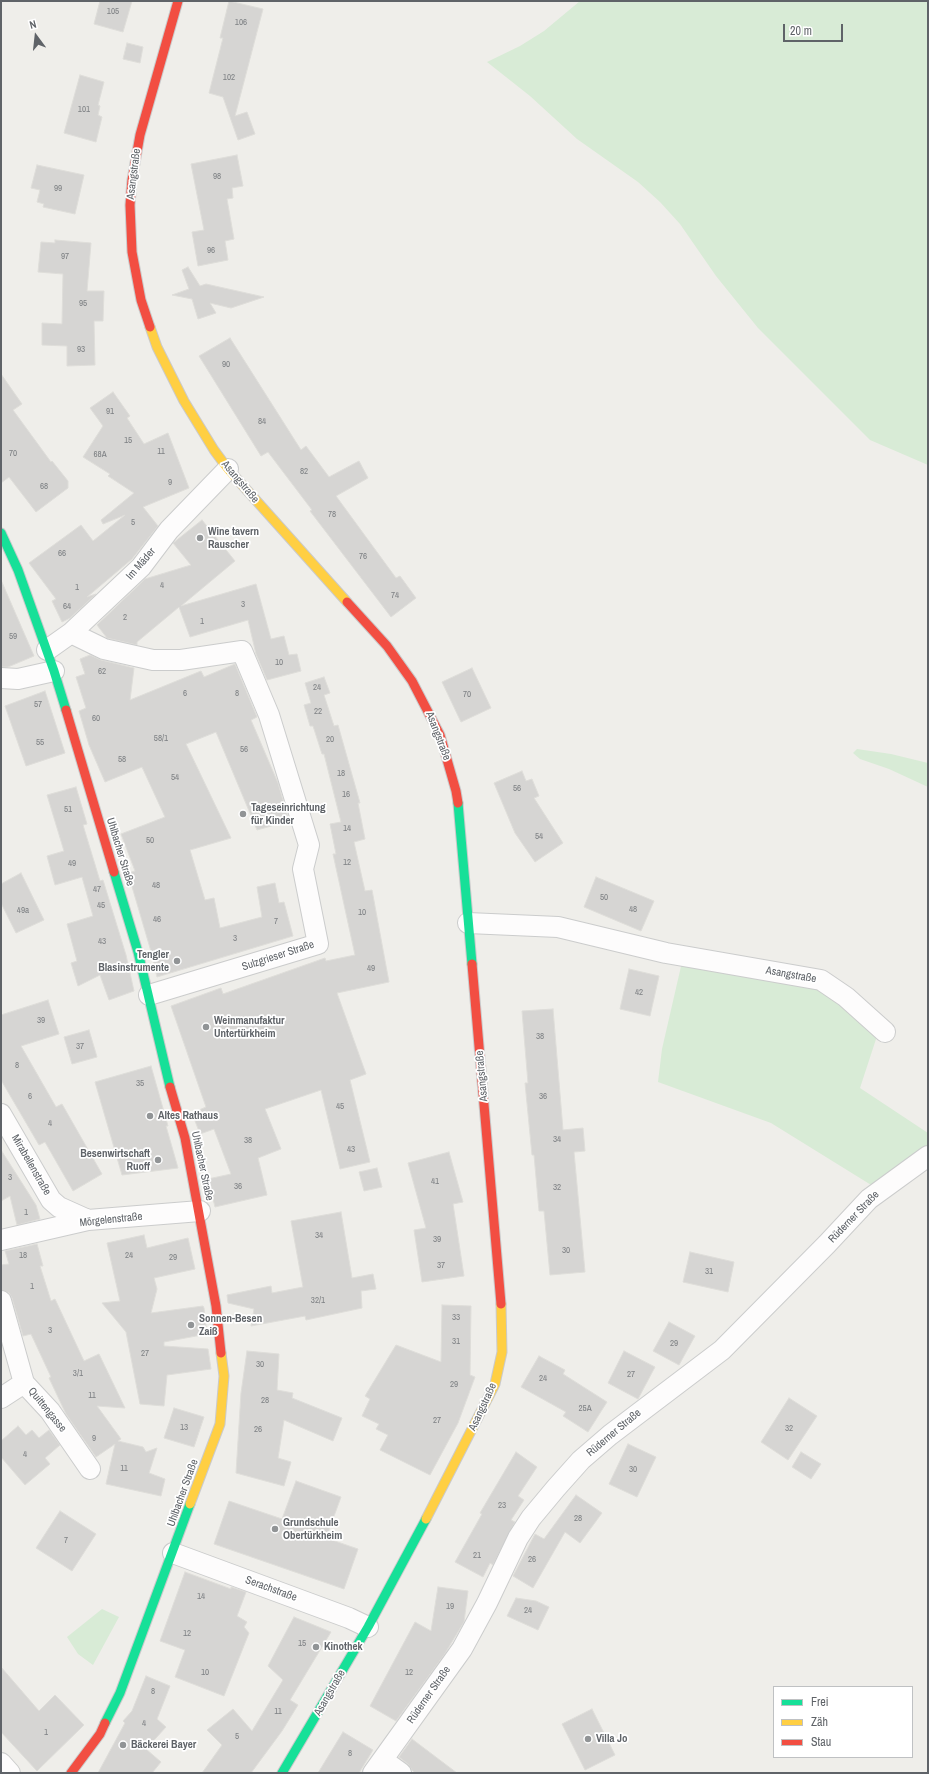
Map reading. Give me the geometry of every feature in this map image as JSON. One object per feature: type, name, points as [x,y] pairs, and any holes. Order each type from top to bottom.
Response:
[{"type":"street","name":"Asangstraße","points":[[178,1],[139,142],[132,180],[130,205],[132,252],[141,300],[158,347],[184,400],[228,469],[387,646],[422,697],[440,735],[456,791],[501,1298],[502,1352],[495,1384],[450,1475],[368,1627],[282,1773]]},
{"type":"street","name":"Im Mäder","points":[[47,650],[70,633],[141,567],[169,530],[228,469]]},
{"type":"street","name":"Uhlbacher Straße","points":[[1,533],[18,570],[54,671],[149,995],[164,1066],[185,1138],[200,1211],[216,1306],[224,1376],[220,1424],[120,1693],[100,1734],[71,1773]]},
{"type":"street","name":"Sulzgrieser Straße","points":[[70,633],[104,649],[153,660],[181,660],[242,651],[269,715],[309,845],[303,869],[318,944],[149,995]]},
{"type":"street","points":[[1,678],[18,679],[54,671]]},
{"type":"street","name":"Asangstraße","points":[[468,923],[558,927],[666,953],[821,980],[850,1000],[885,1032]]},
{"type":"street","name":"Mirabellenstraße","points":[[1,1114],[50,1200],[58,1207],[88,1220]]},
{"type":"street","name":"Rüderner Straße","points":[[378,1766],[462,1649],[487,1603],[518,1538],[531,1518],[581,1460],[610,1435],[722,1350],[822,1250],[869,1199],[928,1156]]},
{"type":"street","name":"Mörgelenstraße","points":[[1,1240],[88,1220],[200,1211]]},
{"type":"street","name":"Quittengasse","points":[[1,1301],[24,1383],[50,1411],[90,1469]]},
{"type":"street","points":[[1,1398],[24,1383]]},
{"type":"street","name":"Serachstraße","points":[[173,1553],[349,1618],[368,1627]]},
{"type":"street","points":[[1,1763],[10,1773]]},
{"type":"street","points":[[378,1766],[400,1773]]},
{"type":"green space","points":[[580,1],[928,1],[928,465],[870,440],[758,328],[716,276],[680,224],[660,202],[638,182],[577,139],[530,96],[487,62],[520,46],[544,31]]},
{"type":"green space","points":[[857,749],[891,754],[928,763],[928,787],[889,769],[860,759],[853,753]]},
{"type":"green space","points":[[682,962],[818,984],[878,1033],[860,1088],[928,1133],[928,1151],[876,1188],[771,1123],[658,1082],[662,1049]]},
{"type":"green space","points":[[102,1609],[119,1617],[93,1665],[78,1654],[67,1637]]},
{"type":"building","points":[[100,1],[132,1],[123,32],[94,24]]},
{"type":"building","points":[[229,1],[263,9],[235,116],[247,112],[255,134],[238,140],[223,97],[209,93],[223,38],[220,38]]},
{"type":"building","points":[[127,43],[143,47],[140,63],[123,59]]},
{"type":"building","points":[[80,75],[104,82],[98,105],[100,106],[98,115],[102,117],[96,142],[64,133]]},
{"type":"building","points":[[237,155],[243,186],[232,188],[233,198],[227,199],[234,239],[225,241],[228,260],[198,266],[192,232],[204,230],[191,164]]},
{"type":"building","points":[[37,165],[84,175],[75,214],[43,207],[44,204],[37,202],[40,190],[31,188]]},
{"type":"building","points":[[55,240],[91,243],[87,291],[104,291],[103,321],[94,321],[95,365],[67,366],[67,346],[42,345],[42,323],[62,324],[63,274],[38,272],[41,242],[55,243]]},
{"type":"building","points":[[188,267],[200,286],[206,284],[264,297],[231,308],[210,303],[216,313],[198,319],[192,299],[172,295],[189,289],[182,270]]},
{"type":"building","points":[[230,338],[301,450],[306,446],[329,477],[359,461],[368,478],[336,496],[396,578],[400,576],[416,598],[391,617],[310,511],[312,510],[268,452],[261,456],[199,356]]},
{"type":"building","points":[[1,374],[22,404],[13,410],[51,462],[52,461],[68,481],[68,488],[36,512],[9,477],[1,483]]},
{"type":"building","points":[[113,392],[130,416],[127,418],[144,444],[168,433],[189,488],[143,507],[158,526],[132,559],[87,597],[96,594],[70,618],[62,622],[52,601],[56,599],[29,563],[81,525],[93,541],[125,515],[103,524],[101,520],[134,493],[108,476],[110,474],[83,457],[103,426],[90,408]]},
{"type":"building","points":[[202,520],[235,561],[181,606],[256,584],[271,639],[284,636],[289,655],[297,654],[301,671],[267,680],[256,654],[248,620],[190,637],[179,607],[137,642],[137,645],[107,638],[97,625],[145,579],[191,565],[173,543]]},
{"type":"building","points":[[1,580],[34,656],[8,667],[1,667]]},
{"type":"building","points":[[90,655],[101,660],[134,668],[130,700],[201,671],[204,677],[235,664],[257,717],[251,720],[278,783],[289,821],[257,830],[216,732],[186,744],[231,838],[190,850],[205,900],[214,898],[220,928],[262,917],[257,887],[275,883],[279,903],[284,902],[293,936],[157,977],[128,873],[135,871],[121,834],[165,817],[142,767],[105,782],[89,745],[79,711],[86,708],[76,677],[85,674],[80,659]]},
{"type":"building","points":[[472,668],[491,708],[461,722],[442,682]]},
{"type":"building","points":[[324,677],[330,693],[324,695],[334,726],[338,725],[360,803],[358,803],[365,839],[354,842],[365,891],[372,890],[389,982],[337,993],[366,1074],[350,1080],[370,1162],[340,1169],[321,1090],[265,1109],[281,1149],[258,1158],[267,1195],[215,1207],[208,1179],[231,1174],[214,1129],[200,1134],[192,1113],[206,1107],[171,1006],[221,988],[223,994],[325,958],[326,961],[355,955],[333,854],[336,854],[330,824],[341,822],[324,754],[322,754],[313,726],[310,726],[304,705],[311,703],[305,683]]},
{"type":"building","points":[[45,691],[65,753],[26,766],[5,706]]},
{"type":"building","points":[[522,771],[526,781],[532,779],[539,796],[534,798],[563,843],[535,862],[515,833],[494,783]]},
{"type":"building","points":[[76,787],[87,824],[83,825],[100,881],[103,880],[126,955],[134,991],[109,1000],[100,975],[78,986],[71,963],[77,961],[67,924],[93,916],[82,877],[55,885],[47,856],[64,851],[47,795]]},
{"type":"building","points":[[21,873],[44,920],[16,933],[1,903],[1,884]]},
{"type":"building","points":[[596,877],[654,901],[641,931],[584,907]]},
{"type":"building","points":[[629,969],[659,976],[650,1016],[620,1009]]},
{"type":"building","points":[[48,1000],[59,1034],[21,1046],[56,1107],[62,1104],[102,1174],[73,1191],[45,1142],[39,1145],[1,1080],[1,1015]]},
{"type":"building","points":[[553,1009],[563,1130],[583,1128],[585,1151],[574,1152],[585,1272],[550,1275],[544,1211],[539,1211],[534,1155],[532,1155],[525,1083],[528,1083],[522,1011]]},
{"type":"building","points":[[89,1030],[97,1057],[72,1064],[64,1037]]},
{"type":"building","points":[[151,1066],[178,1168],[122,1175],[95,1082]]},
{"type":"building","points":[[1,1150],[36,1205],[40,1219],[17,1225],[10,1196],[1,1201]]},
{"type":"building","points":[[449,1152],[463,1202],[453,1204],[464,1276],[422,1282],[414,1230],[426,1228],[408,1163]]},
{"type":"building","points":[[377,1168],[382,1187],[364,1191],[359,1172]]},
{"type":"building","points":[[341,1212],[352,1278],[373,1274],[376,1289],[361,1291],[362,1308],[306,1320],[305,1316],[251,1326],[254,1309],[228,1303],[227,1295],[271,1286],[272,1293],[303,1287],[291,1221]]},
{"type":"building","points":[[144,1235],[147,1248],[188,1238],[195,1269],[154,1278],[157,1289],[151,1313],[203,1306],[204,1308],[207,1334],[164,1342],[164,1346],[208,1349],[211,1369],[167,1375],[164,1406],[140,1404],[126,1332],[102,1303],[120,1301],[107,1243]]},
{"type":"building","points":[[37,1244],[43,1266],[40,1266],[51,1301],[55,1299],[84,1361],[99,1354],[125,1408],[97,1406],[121,1439],[118,1441],[143,1447],[146,1452],[157,1448],[149,1473],[165,1479],[161,1496],[106,1484],[115,1444],[96,1457],[66,1414],[31,1334],[23,1336],[12,1298],[9,1293],[1,1290],[1,1265],[9,1264],[5,1251]]},
{"type":"building","points":[[690,1252],[734,1262],[728,1292],[683,1282]]},
{"type":"building","points":[[442,1305],[471,1306],[470,1375],[475,1377],[458,1423],[430,1475],[380,1450],[388,1435],[376,1429],[379,1424],[362,1416],[370,1399],[365,1396],[396,1345],[441,1362]]},
{"type":"building","points":[[669,1322],[695,1336],[679,1365],[653,1351]]},
{"type":"building","points":[[247,1351],[279,1354],[277,1390],[293,1393],[292,1398],[342,1418],[333,1441],[284,1420],[278,1458],[291,1462],[284,1486],[236,1473],[241,1393]]},
{"type":"building","points":[[624,1351],[655,1367],[638,1399],[608,1383]]},
{"type":"building","points":[[539,1356],[565,1370],[563,1374],[607,1402],[588,1432],[563,1416],[566,1412],[521,1387]]},
{"type":"building","points":[[789,1398],[817,1416],[788,1460],[761,1442]]},
{"type":"building","points":[[174,1408],[204,1417],[194,1447],[164,1438]]},
{"type":"building","points":[[18,1426],[26,1435],[32,1430],[39,1438],[49,1430],[60,1445],[45,1458],[50,1464],[25,1485],[1,1457],[1,1441]]},
{"type":"building","points":[[628,1444],[656,1457],[637,1497],[609,1484]]},
{"type":"building","points":[[516,1452],[537,1467],[518,1496],[524,1500],[511,1520],[515,1522],[493,1565],[490,1563],[483,1577],[455,1562],[482,1514],[480,1513]]},
{"type":"building","points":[[801,1452],[821,1464],[811,1479],[792,1467]]},
{"type":"building","name":"Grundschule Obertürkheim","points":[[296,1481],[341,1497],[326,1538],[358,1549],[344,1589],[214,1544],[229,1501],[282,1519]]},
{"type":"building","points":[[576,1495],[602,1513],[580,1543],[565,1532],[533,1588],[513,1576],[535,1534],[544,1539]]},
{"type":"building","points":[[60,1511],[96,1534],[72,1571],[36,1548]]},
{"type":"building","points":[[185,1572],[231,1589],[231,1587],[246,1592],[237,1616],[247,1622],[244,1627],[249,1633],[224,1696],[175,1677],[185,1650],[160,1641]]},
{"type":"building","points":[[438,1587],[468,1591],[464,1622],[444,1655],[396,1721],[370,1706],[415,1622],[431,1631]]},
{"type":"building","points":[[516,1598],[536,1601],[549,1607],[538,1630],[507,1616]]},
{"type":"building","points":[[294,1617],[331,1632],[290,1700],[298,1705],[282,1731],[251,1773],[202,1773],[222,1745],[207,1730],[233,1709],[252,1731],[283,1680],[268,1666]]},
{"type":"building","points":[[1,1667],[39,1711],[55,1695],[84,1725],[37,1771],[1,1732]]},
{"type":"building","points":[[146,1676],[170,1686],[157,1719],[166,1727],[146,1749],[161,1762],[152,1773],[98,1773],[125,1723],[123,1721],[132,1711]]},
{"type":"building","name":"Villa Jo","points":[[592,1709],[615,1755],[585,1770],[562,1724]]},
{"type":"building","points":[[343,1732],[373,1750],[359,1773],[318,1773]]},
{"type":"building","points":[[412,1739],[457,1773],[415,1773],[408,1764],[399,1757]]},
{"type":"traffic: fast","points":[[1,533],[18,570],[54,671],[66,710]]},
{"type":"traffic: fast","points":[[458,803],[472,964]]},
{"type":"traffic: fast","points":[[114,872],[138,952],[170,1087]]},
{"type":"traffic: fast","points":[[105,1723],[120,1693],[190,1504]]},
{"type":"traffic: fast","points":[[282,1773],[368,1627],[426,1519]]},
{"type":"traffic: slow","points":[[150,327],[157,347],[184,401],[214,450],[228,469],[347,602]]},
{"type":"traffic: slow","points":[[426,1519],[495,1384],[502,1352],[501,1304]]},
{"type":"traffic: slow","points":[[190,1504],[220,1424],[224,1376],[221,1353]]},
{"type":"traffic: jam","points":[[150,327],[141,300],[132,252],[130,205],[132,180],[140,135],[178,1]]},
{"type":"traffic: jam","points":[[347,602],[387,646],[412,681],[440,735],[458,803]]},
{"type":"traffic: jam","points":[[66,710],[114,872]]},
{"type":"traffic: jam","points":[[472,964],[501,1304]]},
{"type":"traffic: jam","points":[[170,1087],[185,1138],[216,1306],[221,1353]]},
{"type":"traffic: jam","points":[[71,1773],[100,1734],[105,1723]]},
{"type":"place","name":"Wine tavern Rauscher","points":[[200,538]]},
{"type":"place","name":"Tageseinrichtung für Kinder","points":[[243,814]]},
{"type":"place","name":"Tengler Blasinstrumente","points":[[177,961]]},
{"type":"place","name":"Weinmanufaktur Untertürkheim","points":[[206,1027]]},
{"type":"place","name":"Altes Rathaus","points":[[150,1116]]},
{"type":"place","name":"Besenwirtschaft Ruoff","points":[[158,1160]]},
{"type":"place","name":"Sonnen-Besen Zaiß","points":[[191,1325]]},
{"type":"place","name":"Grundschule Obertürkheim","points":[[275,1529]]},
{"type":"place","name":"Kinothek","points":[[316,1647]]},
{"type":"place","name":"Villa Jo","points":[[588,1739]]},
{"type":"place","name":"Bäckerei Bayer","points":[[123,1745]]}]
